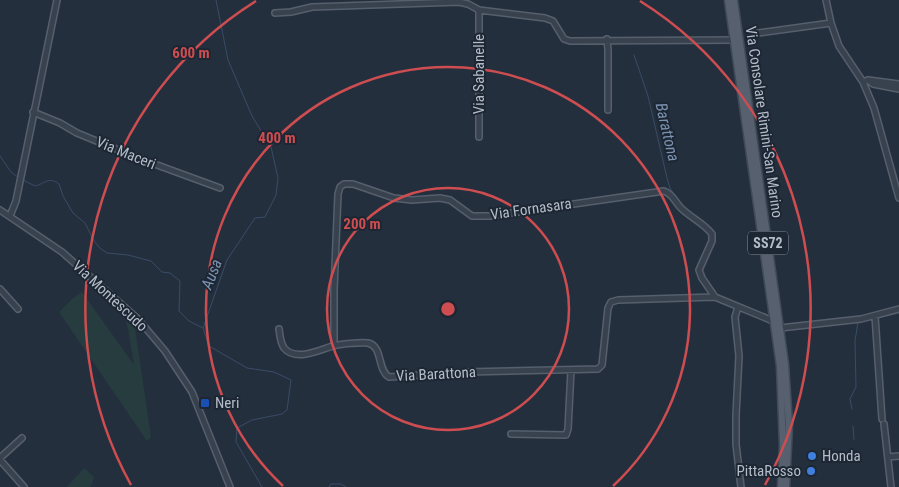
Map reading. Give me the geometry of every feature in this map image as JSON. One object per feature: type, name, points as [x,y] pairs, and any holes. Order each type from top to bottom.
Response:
[{"type":"main road","name":"Via Consolare Rimini-San Marino","points":[[728,0],[780,366],[783,446],[781,487]]},
{"type":"main road","name":"Via Consolare Rimini-San Marino","points":[[734,0],[787,384],[789,425],[786,487]]},
{"type":"street","points":[[10,216],[16,201],[57,0]]},
{"type":"street","points":[[826,0],[839,46],[865,81],[899,198]]},
{"type":"street","name":"Via Sabanelle","points":[[275,13],[291,12],[312,7],[459,2],[479,10],[545,18],[553,21],[564,39],[570,41],[734,40]]},
{"type":"street","name":"Via Sabanelle","points":[[478,137],[479,10]]},
{"type":"street","name":"Via Consolare Rimini-San Marino","points":[[751,34],[831,23]]},
{"type":"street","points":[[607,40],[608,110]]},
{"type":"street","points":[[865,81],[899,84]]},
{"type":"street","points":[[865,81],[899,89]]},
{"type":"street","name":"Via Maceri","points":[[33,112],[60,123],[86,137],[220,188]]},
{"type":"street","name":"Via Fornasara","points":[[334,346],[338,194],[340,187],[344,184],[353,184],[394,198],[412,200],[440,198],[450,200],[472,216],[491,216],[664,191],[669,193],[681,208],[708,228],[712,234],[712,241],[699,270],[715,297]]},
{"type":"street","name":"Via Montescudo","points":[[0,210],[62,252],[138,319],[165,351],[192,392],[230,487]]},
{"type":"street","points":[[0,289],[18,309]]},
{"type":"street","name":"Via Barattona","points":[[279,329],[283,346],[288,352],[294,354],[316,352],[334,346],[368,343],[374,346],[378,352],[382,369],[385,375],[390,377],[467,372],[598,369],[602,365],[608,308],[611,302],[715,297],[773,321]]},
{"type":"street","points":[[738,307],[735,317],[738,356],[736,444],[742,487]]},
{"type":"street","points":[[773,321],[780,328],[855,320],[899,309]]},
{"type":"street","points":[[875,316],[883,421],[891,487]]},
{"type":"street","points":[[511,434],[566,435],[568,429],[571,370]]},
{"type":"street","points":[[22,438],[0,459],[24,487]]},
{"type":"street","points":[[888,457],[899,456]]},
{"type":"green space","points":[[82,292],[134,365],[128,329],[122,309],[134,321],[151,437],[147,441],[59,312]]},
{"type":"green space","points":[[84,468],[94,477],[90,487],[67,487]]},
{"type":"waterway","name":"Ausa","points":[[216,0],[228,60],[252,116],[271,147],[278,178],[276,195],[265,217],[255,218],[227,260],[203,328],[209,346],[247,368],[274,372],[291,380],[287,410],[282,414],[252,420],[237,428],[236,442],[262,487]]},
{"type":"waterway","name":"Barattona","points":[[634,55],[648,96],[670,188],[680,203]]},
{"type":"waterway","points":[[0,156],[11,172],[19,178]]},
{"type":"waterway","points":[[23,180],[35,186],[49,181],[59,184],[63,196],[73,213],[85,223],[94,241],[100,248],[107,253],[128,255],[151,261],[162,272],[170,273],[180,281],[179,311],[189,321],[203,328]]},
{"type":"waterway","name":"Barattona","points":[[852,409],[850,399],[856,387],[855,341],[858,322]]},
{"type":"waterway","name":"Barattona","points":[[853,426],[854,440]]},
{"type":"waterway","name":"Ausa","points":[[329,487],[331,484],[341,484],[346,487]]},
{"type":"place","name":"Neri","points":[[205,403]]},
{"type":"place","name":"Honda","points":[[812,456]]},
{"type":"place","name":"PittaRosso","points":[[811,471]]}]
